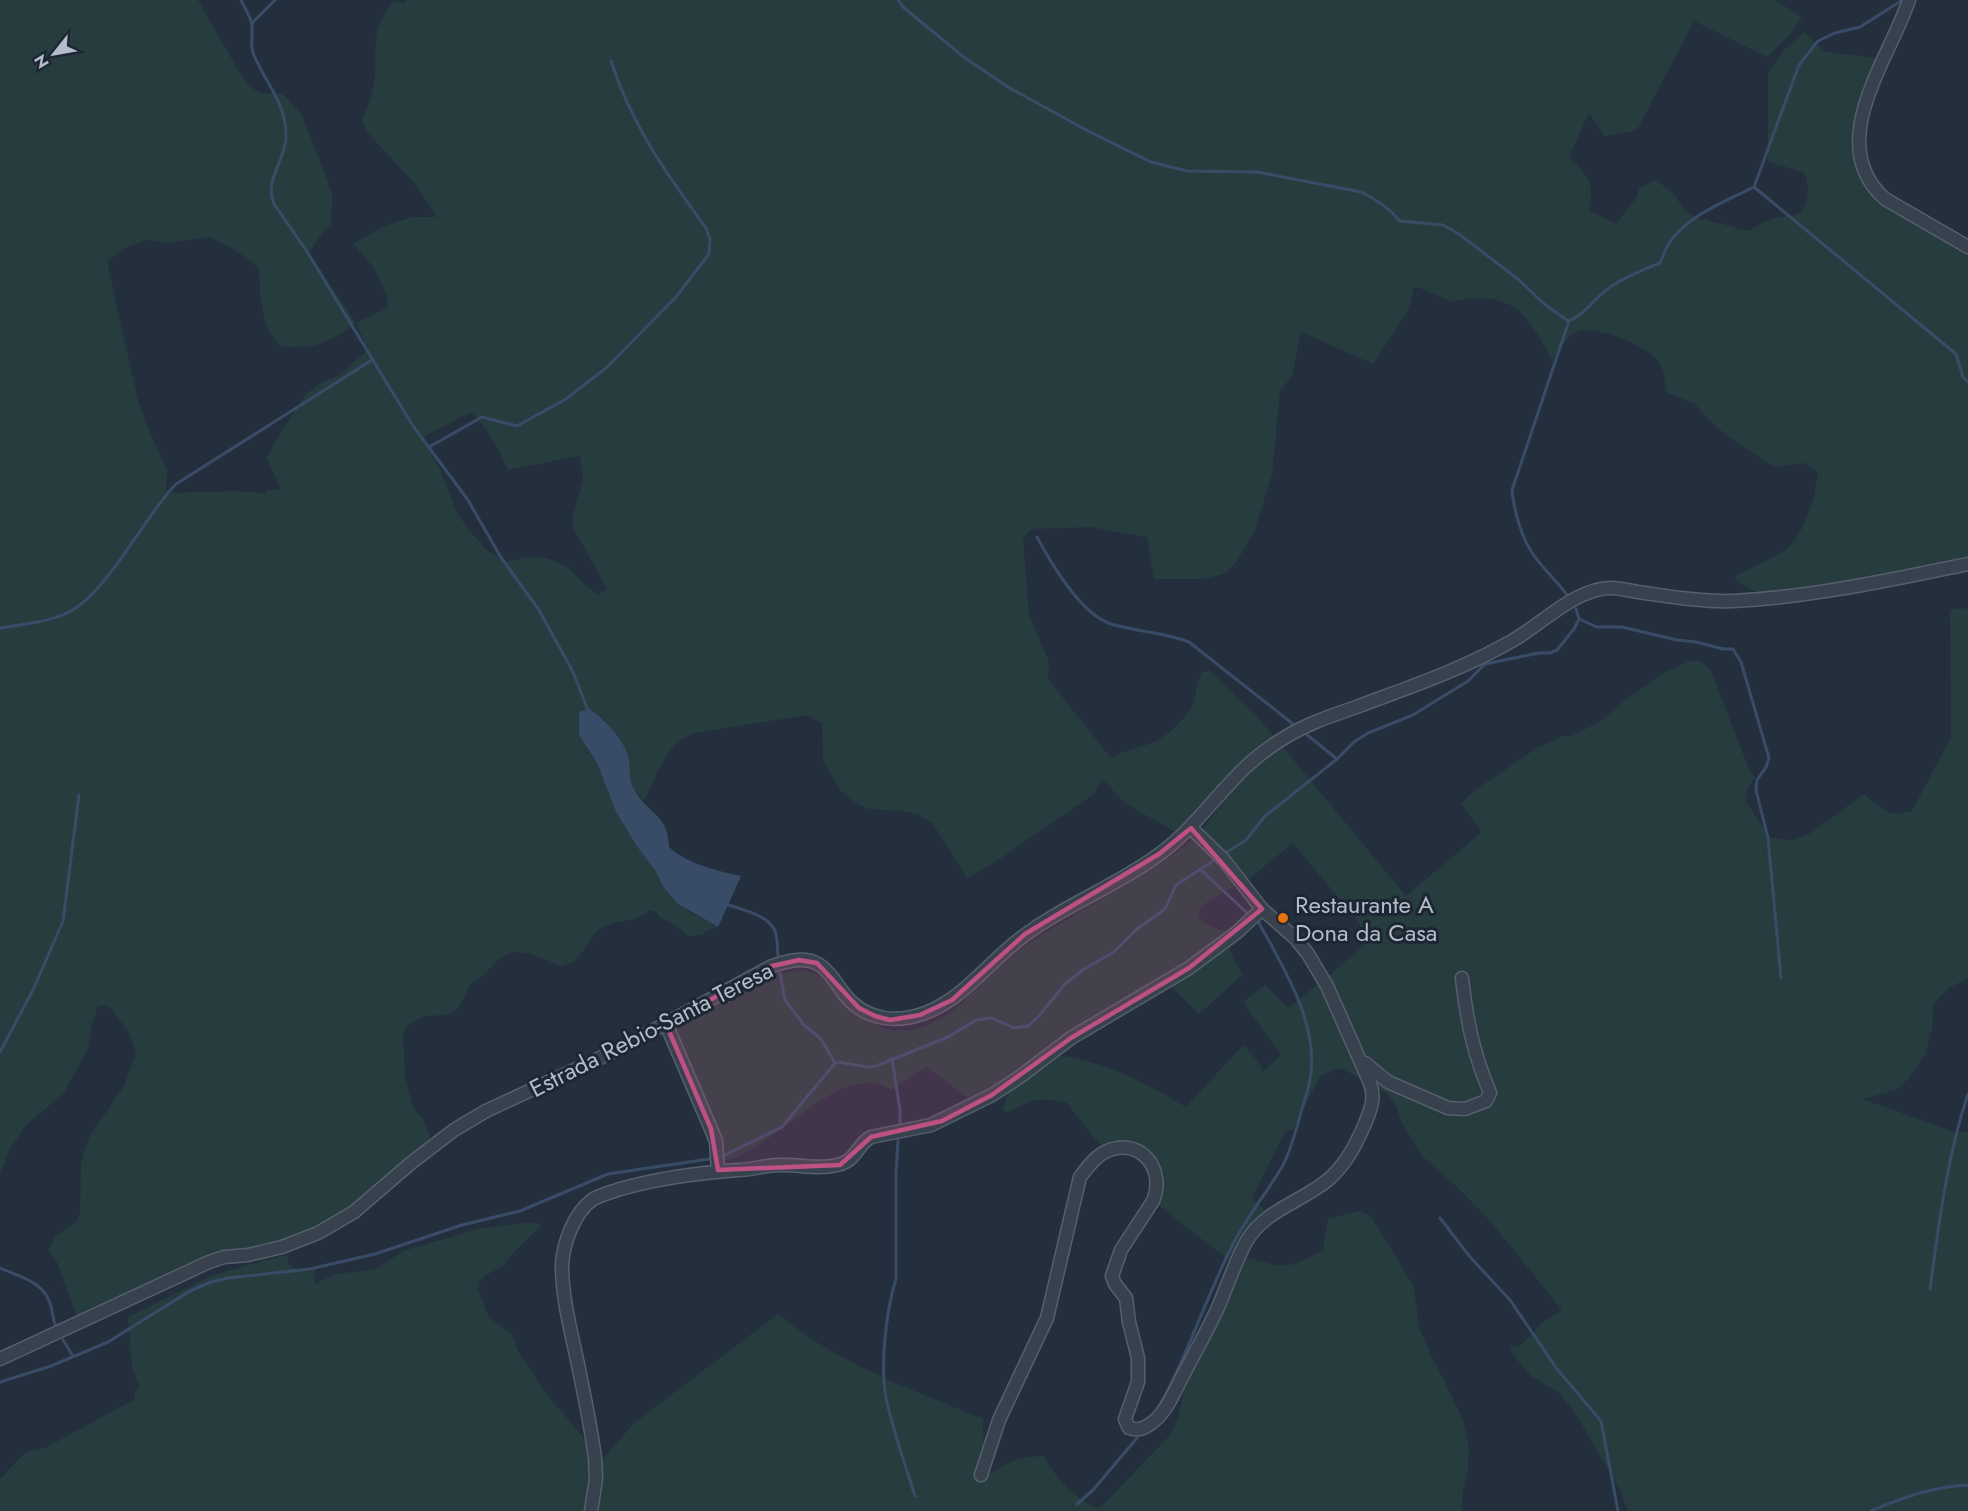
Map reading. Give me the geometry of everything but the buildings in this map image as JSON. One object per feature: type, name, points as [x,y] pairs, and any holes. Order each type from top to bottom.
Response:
[{"type":"street","points":[[1909,0],[1863,112],[1858,133],[1859,153],[1870,182],[1885,200],[1968,247]]},
{"type":"street","name":"Estrada Rebio-Santa Teresa","points":[[0,1359],[209,1262],[224,1257],[282,1248],[318,1233],[354,1212],[428,1150],[486,1110],[617,1050],[772,966],[799,960],[817,963],[847,998],[859,1008],[890,1020],[920,1015],[952,1000],[1025,934],[1152,859],[1191,828],[1233,779],[1283,739],[1305,726],[1419,683],[1510,643],[1562,607],[1592,592],[1610,588],[1692,599],[1731,601],[1810,594],[1968,564]]},
{"type":"street","points":[[981,1475],[999,1420],[1047,1318],[1080,1177],[1095,1158],[1110,1150],[1132,1149],[1148,1158],[1157,1175],[1157,1193],[1153,1202],[1121,1250],[1112,1276],[1126,1298],[1138,1358],[1138,1382],[1125,1419],[1127,1425],[1137,1430],[1155,1420],[1173,1394],[1215,1314],[1244,1246],[1256,1228],[1267,1218],[1328,1180],[1342,1166],[1353,1151],[1373,1100],[1374,1093],[1360,1058],[1327,986],[1313,962],[1296,939],[1262,909],[1224,860],[1191,828]]},
{"type":"street","points":[[591,1511],[596,1479],[595,1458],[563,1286],[562,1262],[566,1244],[580,1214],[593,1198],[663,1179],[718,1170],[737,1171],[777,1165],[829,1167],[840,1165],[854,1156],[871,1137],[942,1121],[992,1095],[1071,1038],[1188,968],[1236,933],[1262,909]]},
{"type":"street","points":[[1360,1058],[1388,1082],[1442,1106],[1465,1109],[1486,1101],[1490,1093],[1479,1069],[1469,1031],[1462,978]]},
{"type":"street","points":[[666,1024],[716,1141],[718,1170]]},
{"type":"highlighted area","points":[[1191,828],[1262,909],[1189,968],[1071,1038],[992,1095],[942,1121],[871,1137],[840,1165],[718,1170],[711,1129],[666,1024],[772,966],[799,960],[817,963],[859,1008],[875,1016],[890,1020],[920,1015],[952,1000],[1025,934],[1159,854]]},
{"type":"green space","points":[[0,0],[198,0],[250,87],[260,93],[282,94],[301,113],[332,195],[331,225],[323,232],[309,253],[356,323],[389,307],[376,272],[353,244],[387,225],[413,217],[437,217],[415,184],[367,132],[362,121],[374,82],[378,29],[381,20],[394,2],[405,3],[407,0],[1775,0],[1802,17],[1790,35],[1767,57],[1694,21],[1637,130],[1605,136],[1589,113],[1569,157],[1590,184],[1589,210],[1616,224],[1636,198],[1639,189],[1656,180],[1674,194],[1683,208],[1695,217],[1749,231],[1771,219],[1797,214],[1804,207],[1808,194],[1803,172],[1768,162],[1768,74],[1782,52],[1804,32],[1825,52],[1886,59],[1882,81],[1862,117],[1862,144],[1881,188],[1968,244],[1968,559],[1767,598],[1734,577],[1772,558],[1791,545],[1809,510],[1818,472],[1805,463],[1774,467],[1727,436],[1695,404],[1668,393],[1658,361],[1644,349],[1632,343],[1607,334],[1585,330],[1573,334],[1566,340],[1552,360],[1530,323],[1513,307],[1497,300],[1478,298],[1452,302],[1415,286],[1408,311],[1373,364],[1301,332],[1292,376],[1280,391],[1272,475],[1254,532],[1237,561],[1226,573],[1205,579],[1154,579],[1147,537],[1090,527],[1032,529],[1023,538],[1029,614],[1049,662],[1048,679],[1111,758],[1154,742],[1173,729],[1192,706],[1202,672],[1210,671],[1254,713],[1276,739],[1183,836],[1126,804],[1102,779],[1094,794],[992,864],[967,878],[933,824],[918,814],[869,809],[855,803],[841,791],[823,760],[822,724],[808,715],[695,733],[685,738],[676,744],[663,761],[644,801],[630,781],[629,768],[605,720],[589,709],[579,713],[589,752],[597,763],[616,812],[664,888],[689,912],[718,927],[702,935],[688,936],[676,925],[649,910],[633,919],[602,928],[575,960],[562,966],[528,953],[512,952],[497,960],[485,974],[471,983],[458,1009],[446,1015],[423,1016],[407,1026],[403,1037],[405,1076],[414,1110],[424,1120],[434,1152],[409,1175],[357,1213],[280,1242],[207,1261],[79,1321],[57,1262],[48,1250],[56,1235],[75,1223],[80,1215],[81,1163],[85,1149],[90,1136],[124,1086],[136,1054],[130,1034],[109,1006],[98,1006],[88,1048],[64,1093],[26,1125],[10,1149],[0,1173]],"holes":[[[209,237],[229,246],[259,267],[265,321],[269,331],[282,347],[304,347],[322,343],[338,336],[356,323],[368,350],[338,376],[324,381],[306,394],[279,435],[267,458],[281,490],[266,490],[266,493],[235,491],[166,493],[167,470],[146,424],[137,396],[108,260],[125,248],[145,240],[168,243]],[[471,412],[497,446],[508,470],[580,456],[583,480],[573,515],[573,528],[607,588],[599,595],[568,567],[548,558],[527,557],[506,562],[488,551],[468,529],[456,511],[439,467],[421,438]]]},
{"type":"green space","points":[[1968,609],[1968,978],[1949,988],[1934,1003],[1932,1027],[1925,1055],[1909,1078],[1896,1090],[1863,1099],[1957,1133],[1968,1132],[1968,1511],[1628,1511],[1621,1492],[1577,1416],[1560,1393],[1531,1376],[1509,1348],[1520,1346],[1542,1323],[1562,1310],[1491,1222],[1422,1156],[1388,1094],[1341,1068],[1320,1077],[1292,1131],[1286,1130],[1252,1198],[1269,1215],[1244,1257],[1277,1265],[1292,1265],[1323,1250],[1328,1219],[1359,1211],[1370,1215],[1414,1287],[1419,1327],[1463,1420],[1469,1447],[1462,1511],[0,1511],[0,1479],[25,1453],[47,1447],[135,1399],[134,1392],[139,1387],[132,1366],[128,1317],[213,1275],[289,1254],[288,1264],[300,1271],[314,1267],[315,1284],[336,1274],[376,1269],[403,1251],[478,1229],[529,1222],[542,1225],[504,1265],[479,1282],[478,1290],[489,1318],[512,1334],[517,1349],[547,1395],[603,1459],[634,1423],[778,1314],[801,1332],[850,1361],[902,1386],[983,1419],[984,1477],[1012,1462],[1043,1456],[1072,1492],[1096,1508],[1102,1506],[1171,1434],[1178,1418],[1188,1372],[1227,1305],[1240,1269],[1153,1201],[1165,1175],[1152,1158],[1140,1151],[1104,1150],[1066,1102],[1037,1100],[1009,1112],[1003,1110],[1011,1089],[976,1104],[927,1067],[891,1090],[872,1083],[851,1086],[829,1096],[763,1142],[743,1154],[725,1160],[710,1114],[671,1029],[754,981],[775,974],[803,970],[818,975],[879,1027],[893,1031],[912,1030],[928,1025],[952,1012],[1008,959],[1042,935],[1173,855],[1197,836],[1231,792],[1261,762],[1282,746],[1406,896],[1482,832],[1461,804],[1474,791],[1537,748],[1563,736],[1571,736],[1600,722],[1620,704],[1665,672],[1692,660],[1702,662],[1711,671],[1749,769],[1755,777],[1747,789],[1746,802],[1771,838],[1792,840],[1808,835],[1864,794],[1885,810],[1896,813],[1912,811],[1951,737],[1950,610]],"holes":[[[1293,843],[1360,924],[1364,945],[1288,1008],[1265,985],[1243,1002],[1281,1055],[1262,1072],[1259,1062],[1243,1045],[1186,1107],[1156,1089],[1109,1068],[1059,1055],[1168,983],[1199,1014],[1243,974],[1234,961],[1228,943],[1231,937],[1228,932],[1207,925],[1198,918],[1200,908],[1250,878]]]},
{"type":"water","points":[[590,709],[622,742],[628,756],[632,785],[639,797],[661,820],[668,836],[669,847],[694,862],[741,876],[718,927],[678,904],[664,888],[616,812],[597,763],[579,735],[579,712]]},
{"type":"waterway","points":[[241,0],[251,22],[253,53],[279,104],[285,126],[285,146],[273,179],[274,204],[306,250],[413,426],[468,500],[500,556],[539,610],[573,672],[589,713]]},
{"type":"waterway","points":[[252,23],[275,0]]},
{"type":"waterway","points":[[898,0],[903,7],[965,58],[1008,87],[1088,131],[1151,162],[1187,171],[1257,172],[1361,192],[1382,204],[1400,221],[1443,225],[1459,234],[1568,321]]},
{"type":"waterway","points":[[1567,595],[1541,565],[1525,540],[1514,506],[1512,490],[1569,321],[1615,284],[1660,263],[1675,235],[1695,218],[1754,187],[1799,65],[1818,41],[1835,33],[1860,27],[1901,1]]},
{"type":"waterway","points":[[429,447],[482,417],[517,426],[566,399],[606,368],[676,297],[709,254],[710,239],[706,228],[651,148],[629,107],[611,61]]},
{"type":"waterway","points":[[1754,187],[1956,354],[1963,377],[1968,382]]},
{"type":"waterway","points":[[0,628],[51,619],[67,613],[82,603],[111,573],[150,516],[176,484],[372,360]]},
{"type":"waterway","points":[[1037,537],[1068,586],[1089,610],[1111,624],[1189,642],[1293,724]]},
{"type":"waterway","points":[[1227,852],[1246,840],[1265,816],[1368,733],[1413,715],[1468,681],[1485,664],[1557,650],[1579,619],[1576,609]]},
{"type":"waterway","points":[[1579,619],[1597,627],[1622,627],[1677,640],[1733,649],[1741,662],[1769,758],[1757,780],[1756,790],[1768,838],[1781,978]]},
{"type":"waterway","points":[[1306,734],[1337,759]]},
{"type":"waterway","points":[[0,1052],[34,988],[63,921],[79,795]]},
{"type":"waterway","points":[[725,1155],[782,1127],[835,1063],[876,1066],[948,1037],[976,1020],[992,1018],[1014,1028],[1028,1026],[1065,984],[1084,969],[1114,952],[1137,929],[1165,909],[1176,885],[1213,861]]},
{"type":"waterway","points":[[1201,870],[1247,913]]},
{"type":"waterway","points":[[726,904],[754,913],[766,920],[775,931],[778,955]]},
{"type":"waterway","points":[[1155,1413],[1186,1352],[1231,1248],[1285,1161],[1309,1084],[1312,1059],[1305,1018],[1289,978],[1259,923]]},
{"type":"waterway","points":[[780,973],[785,1000],[804,1025],[821,1039],[835,1063]]},
{"type":"waterway","points":[[892,1059],[900,1123]]},
{"type":"waterway","points":[[1930,1289],[1949,1166],[1968,1094]]},
{"type":"waterway","points":[[898,1140],[896,1279],[885,1338],[884,1385],[892,1423],[915,1496]]},
{"type":"waterway","points":[[0,1382],[51,1366],[108,1342],[190,1291],[211,1282],[310,1269],[375,1254],[462,1225],[520,1211],[608,1174],[709,1159]]},
{"type":"waterway","points":[[1440,1218],[1471,1258],[1510,1300],[1557,1369],[1601,1421],[1618,1511]]},
{"type":"waterway","points":[[0,1268],[23,1277],[43,1291],[51,1306],[57,1329]]},
{"type":"waterway","points":[[63,1340],[73,1356]]},
{"type":"waterway","points":[[1077,1504],[1093,1490],[1137,1438]]},
{"type":"waterway","points":[[1871,1511],[1918,1494],[1968,1485]]},
{"type":"place","name":"Restaurante A Dona da Casa","points":[[1283,918]]}]
